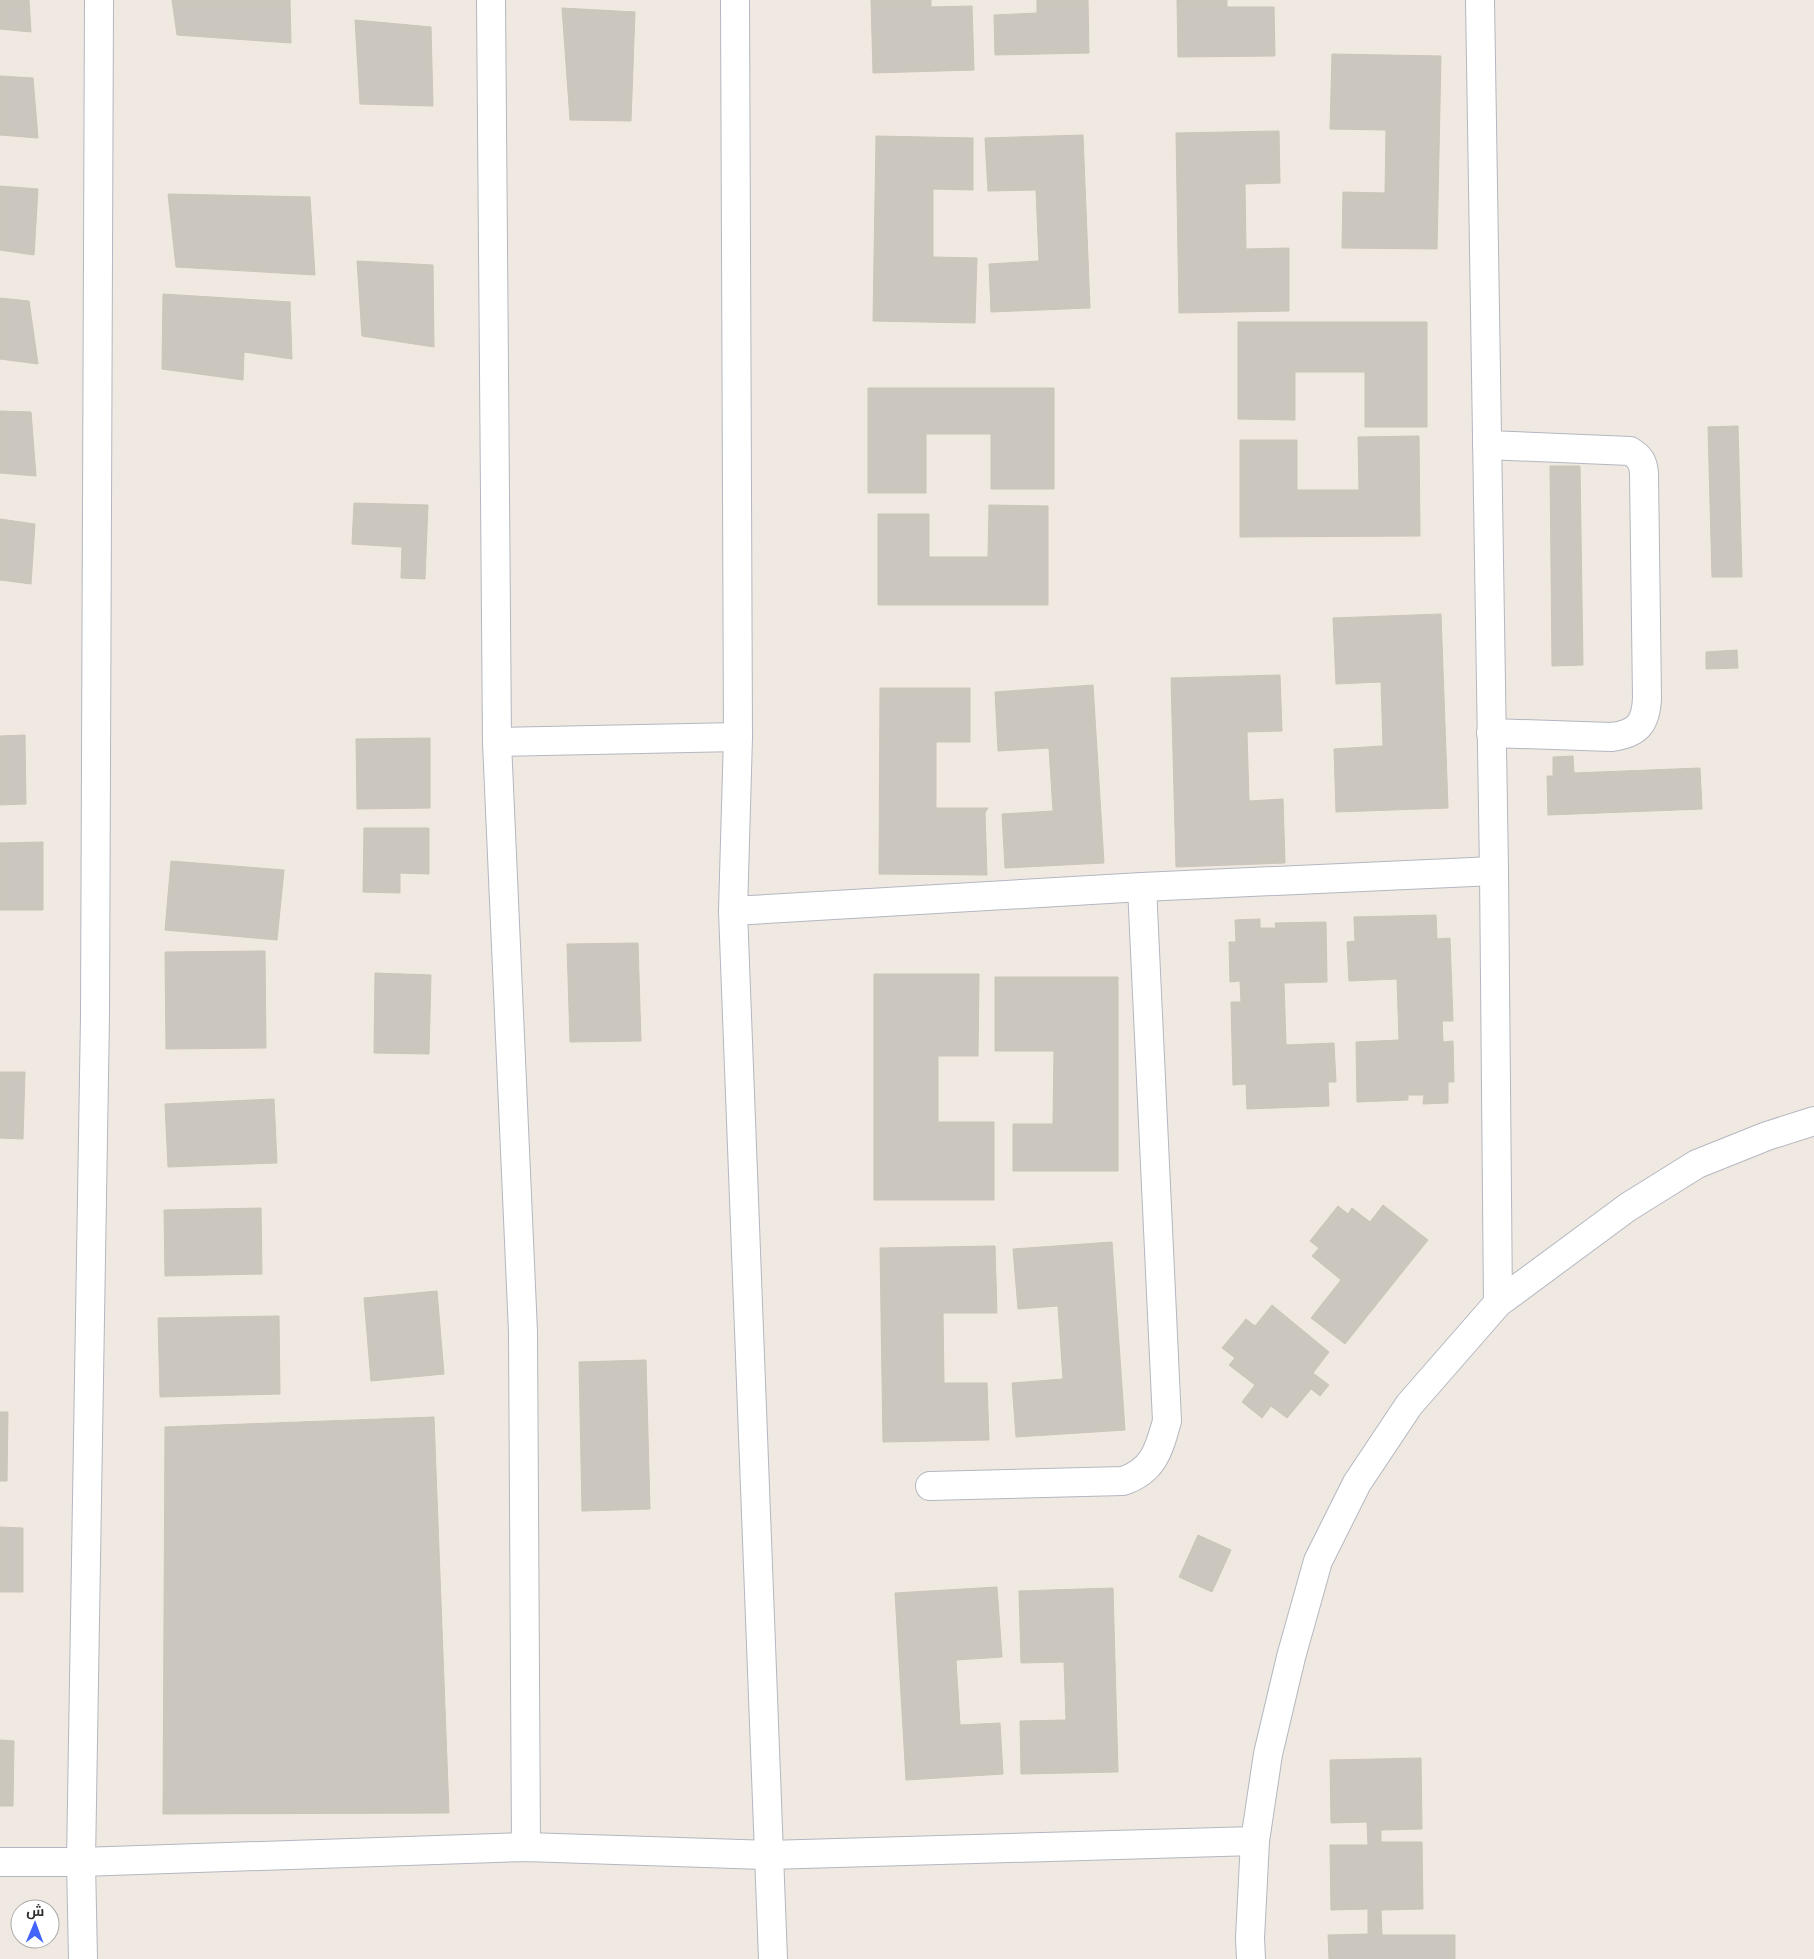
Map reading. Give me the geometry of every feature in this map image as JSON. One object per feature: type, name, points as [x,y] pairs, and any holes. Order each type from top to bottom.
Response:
[{"type":"street","points":[[84,1959],[81,1862],[95,1016],[99,0]]},
{"type":"street","points":[[491,0],[498,742],[523,1332],[526,1847]]},
{"type":"street","points":[[734,0],[738,737],[733,911],[773,1959]]},
{"type":"street","points":[[1480,0],[1494,871],[1498,1303]]},
{"type":"street","points":[[1487,446],[1630,451],[1638,456],[1644,464],[1647,698],[1646,713],[1639,726],[1626,735],[1611,737],[1492,733]]},
{"type":"street","points":[[498,742],[738,737]]},
{"type":"street","points":[[733,911],[1142,887],[1494,871]]},
{"type":"street","points":[[930,1486],[1123,1481],[1135,1477],[1143,1471],[1154,1458],[1160,1444],[1167,1421],[1142,887]]},
{"type":"street","points":[[1251,1959],[1250,1938],[1255,1841],[1268,1754],[1291,1657],[1318,1561],[1357,1483],[1409,1405],[1498,1303],[1628,1207],[1697,1164],[1767,1136],[1814,1121]]},
{"type":"street","points":[[0,1862],[81,1862],[526,1847],[768,1855],[1255,1841]]},
{"type":"building","points":[[0,0],[29,0],[31,32],[0,29]]},
{"type":"building","points":[[172,0],[290,0],[291,43],[177,35]]},
{"type":"building","points":[[871,0],[931,0],[931,7],[972,6],[974,70],[873,73]]},
{"type":"building","points":[[1037,0],[1088,0],[1089,53],[995,55],[994,15],[1037,13]]},
{"type":"building","points":[[1177,0],[1227,0],[1227,7],[1274,7],[1275,56],[1178,57]]},
{"type":"building","points":[[562,8],[635,12],[631,121],[570,120]]},
{"type":"building","points":[[355,20],[431,27],[433,106],[360,104]]},
{"type":"building","points":[[1332,54],[1441,56],[1437,249],[1342,248],[1343,192],[1385,193],[1386,130],[1330,129]]},
{"type":"building","points":[[0,76],[33,78],[38,138],[0,135]]},
{"type":"building","points":[[1279,131],[1280,183],[1245,184],[1246,249],[1289,248],[1289,311],[1179,313],[1176,133]]},
{"type":"building","points":[[1083,135],[1090,308],[991,312],[989,264],[1039,261],[1036,190],[988,191],[985,138]]},
{"type":"building","points":[[876,136],[973,138],[973,190],[933,189],[933,257],[977,258],[975,323],[873,321]]},
{"type":"building","points":[[0,186],[38,189],[34,255],[0,250]]},
{"type":"building","points":[[168,194],[310,197],[315,275],[176,267]]},
{"type":"building","points":[[357,261],[433,265],[434,347],[362,336]]},
{"type":"building","points":[[163,294],[290,302],[292,359],[244,352],[243,380],[162,369]]},
{"type":"building","points":[[0,298],[29,301],[38,364],[0,359]]},
{"type":"building","points":[[1238,322],[1427,322],[1427,427],[1365,427],[1365,372],[1295,372],[1295,420],[1238,419]]},
{"type":"building","points":[[868,388],[1054,388],[1054,489],[991,489],[991,434],[926,434],[926,493],[868,493]]},
{"type":"building","points":[[0,411],[31,412],[36,476],[0,473]]},
{"type":"building","points":[[1738,426],[1742,577],[1712,577],[1708,427]]},
{"type":"building","points":[[1419,436],[1420,536],[1240,537],[1240,440],[1297,440],[1297,490],[1359,490],[1358,437]]},
{"type":"building","points":[[1550,466],[1580,466],[1583,665],[1552,666]]},
{"type":"building","points":[[354,503],[428,505],[425,579],[401,578],[402,547],[352,544]]},
{"type":"building","points":[[989,505],[1048,506],[1048,605],[878,605],[878,514],[929,514],[929,557],[988,557]]},
{"type":"building","points":[[0,519],[35,524],[31,584],[0,580]]},
{"type":"building","points":[[1441,614],[1448,808],[1336,812],[1334,749],[1383,746],[1381,682],[1336,684],[1333,618]]},
{"type":"building","points":[[1737,650],[1738,668],[1706,669],[1706,652]]},
{"type":"building","points":[[1280,675],[1282,731],[1247,732],[1249,801],[1283,799],[1285,863],[1176,867],[1171,678]]},
{"type":"building","points":[[1093,685],[1104,863],[1005,868],[1002,814],[1053,811],[1049,748],[998,751],[995,692]]},
{"type":"building","points":[[880,688],[970,688],[970,742],[936,742],[936,808],[988,808],[985,813],[987,875],[879,874]]},
{"type":"building","points":[[25,735],[26,804],[0,805],[0,736]]},
{"type":"building","points":[[430,738],[430,808],[357,809],[356,739]]},
{"type":"building","points":[[1573,756],[1574,773],[1700,768],[1702,809],[1548,815],[1547,776],[1553,776],[1553,757]]},
{"type":"building","points":[[364,828],[429,828],[429,874],[400,873],[400,893],[363,892]]},
{"type":"building","points":[[43,842],[43,910],[0,910],[0,843]]},
{"type":"building","points":[[171,861],[284,870],[277,940],[165,930]]},
{"type":"building","points":[[1436,915],[1437,939],[1450,938],[1453,1021],[1442,1021],[1443,1042],[1453,1041],[1454,1082],[1448,1082],[1448,1103],[1423,1104],[1424,1095],[1408,1095],[1408,1100],[1357,1102],[1356,1042],[1399,1040],[1397,979],[1349,981],[1347,942],[1355,941],[1354,917]]},
{"type":"building","points":[[1260,919],[1260,928],[1276,928],[1275,923],[1326,922],[1327,982],[1284,983],[1286,1045],[1334,1043],[1336,1082],[1328,1082],[1329,1106],[1247,1109],[1246,1084],[1233,1085],[1231,1002],[1241,1002],[1240,981],[1230,982],[1229,942],[1236,942],[1235,920]]},
{"type":"building","points":[[638,943],[641,1041],[570,1042],[567,944]]},
{"type":"building","points":[[265,951],[266,1048],[166,1049],[165,952]]},
{"type":"building","points":[[375,973],[431,975],[429,1054],[374,1053]]},
{"type":"building","points":[[874,974],[979,974],[978,1056],[938,1056],[938,1122],[994,1122],[994,1200],[874,1200]]},
{"type":"building","points":[[995,977],[1118,977],[1118,1171],[1013,1171],[1013,1124],[1053,1124],[1054,1051],[995,1051]]},
{"type":"building","points":[[0,1072],[25,1072],[23,1139],[0,1138]]},
{"type":"building","points":[[274,1099],[277,1163],[168,1167],[165,1104]]},
{"type":"building","points":[[1383,1205],[1428,1240],[1345,1344],[1311,1318],[1341,1280],[1312,1256],[1319,1248],[1310,1241],[1338,1206],[1348,1214],[1352,1208],[1370,1222]]},
{"type":"building","points":[[261,1208],[262,1274],[165,1276],[164,1210]]},
{"type":"building","points":[[1112,1242],[1125,1430],[1016,1437],[1012,1383],[1063,1379],[1058,1306],[1018,1309],[1013,1249]]},
{"type":"building","points":[[995,1246],[997,1313],[943,1313],[944,1383],[987,1383],[989,1440],[883,1442],[880,1248]]},
{"type":"building","points":[[437,1291],[444,1374],[371,1381],[364,1298]]},
{"type":"building","points":[[1272,1305],[1329,1352],[1313,1373],[1329,1385],[1320,1396],[1311,1389],[1287,1418],[1271,1406],[1262,1418],[1242,1402],[1255,1385],[1229,1365],[1235,1358],[1222,1348],[1246,1319],[1255,1326]]},
{"type":"building","points":[[279,1316],[280,1394],[160,1397],[158,1318]]},
{"type":"building","points":[[646,1360],[650,1509],[582,1511],[579,1362]]},
{"type":"building","points":[[0,1412],[8,1412],[7,1481],[0,1481]]},
{"type":"building","points":[[434,1417],[449,1813],[163,1814],[165,1427]]},
{"type":"building","points":[[0,1527],[23,1528],[23,1592],[0,1592]]},
{"type":"building","points":[[1198,1535],[1231,1550],[1212,1592],[1179,1577]]},
{"type":"building","points":[[997,1587],[1002,1657],[956,1660],[960,1725],[1000,1723],[1003,1774],[906,1780],[895,1593]]},
{"type":"building","points":[[1113,1588],[1118,1772],[1021,1774],[1020,1721],[1066,1720],[1064,1662],[1021,1663],[1019,1591]]},
{"type":"building","points":[[0,1740],[14,1741],[13,1806],[0,1806]]},
{"type":"building","points":[[1421,1758],[1422,1829],[1381,1830],[1381,1842],[1422,1842],[1423,1909],[1381,1910],[1382,1935],[1455,1935],[1455,1959],[1329,1959],[1328,1935],[1368,1934],[1368,1909],[1331,1910],[1330,1845],[1368,1845],[1367,1822],[1331,1823],[1330,1760]]}]
